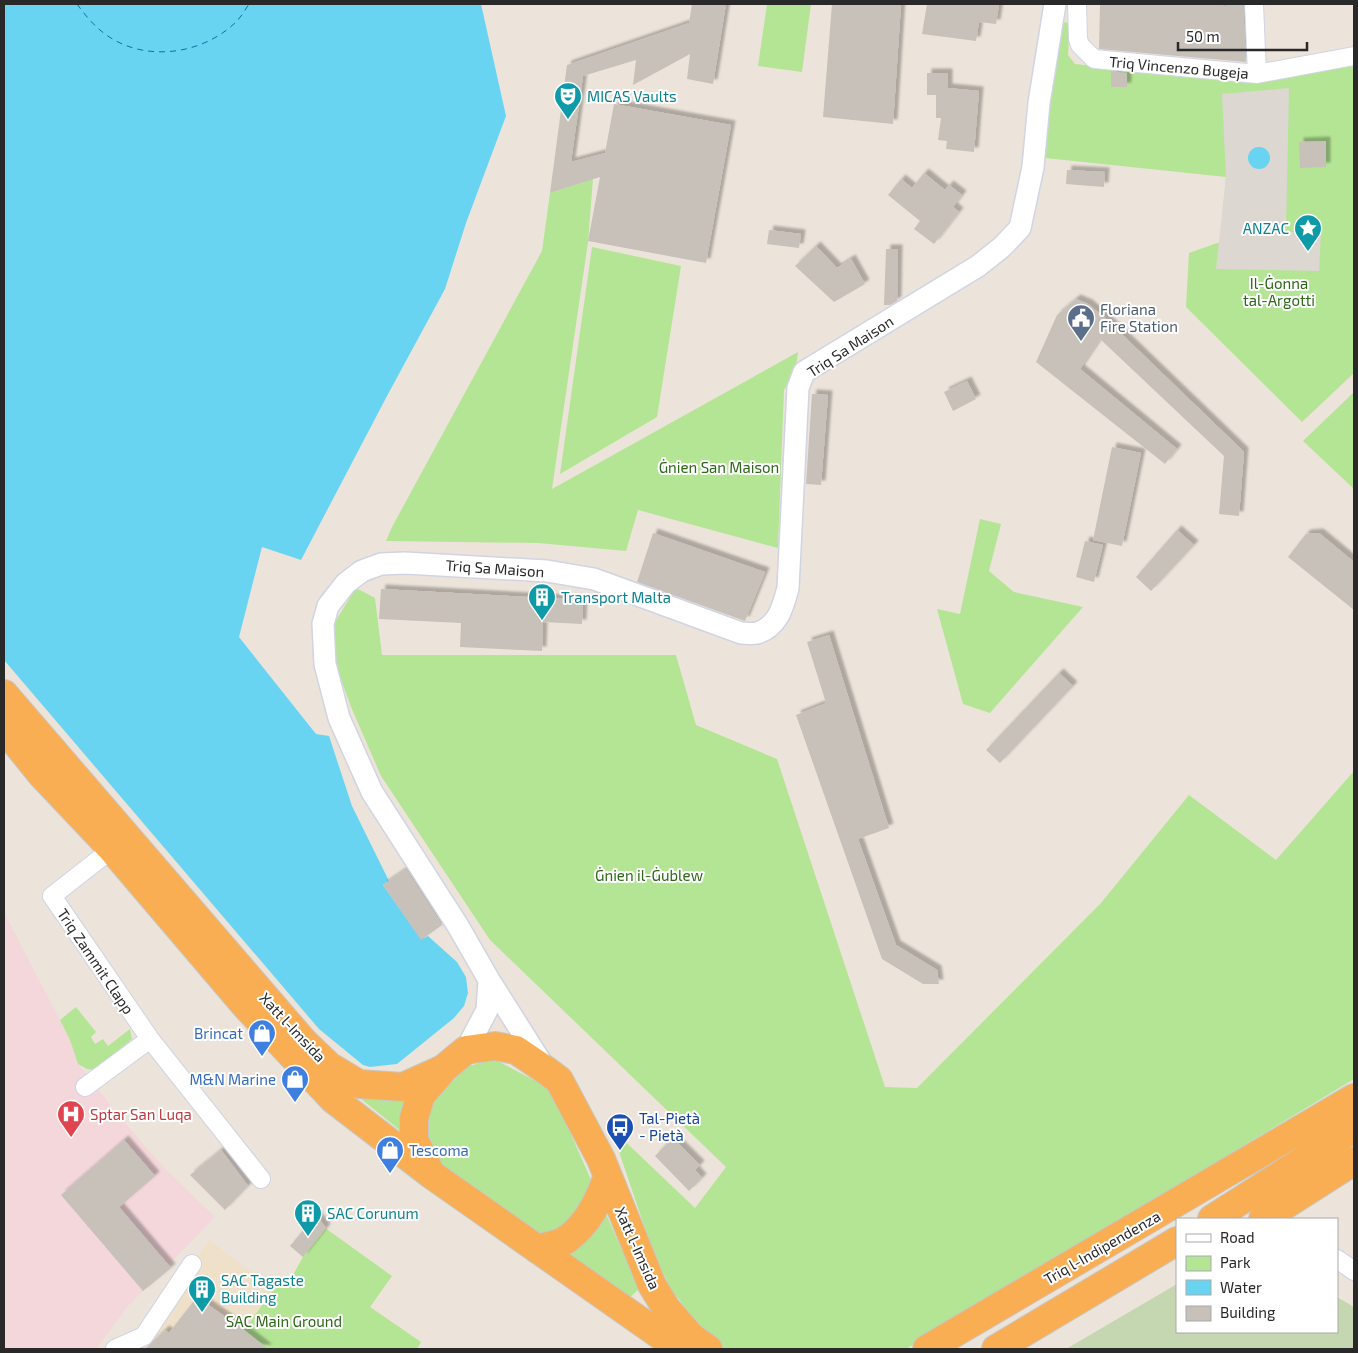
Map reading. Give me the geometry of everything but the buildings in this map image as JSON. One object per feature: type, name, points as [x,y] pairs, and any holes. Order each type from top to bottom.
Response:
[{"type":"highway","name":"Xatt l-Imsida","points":[[4,694],[303,1041],[329,1066],[359,1084],[403,1087],[443,1069],[466,1050],[495,1046],[516,1050],[558,1080],[601,1159],[652,1285],[666,1308],[691,1337],[708,1349]]},
{"type":"highway","name":"Xatt l-Imsida","points":[[4,728],[42,774],[112,849],[244,1004],[333,1099],[432,1175],[680,1349]]},
{"type":"highway","points":[[432,1175],[414,1140],[414,1118],[421,1095],[443,1069]]},
{"type":"highway","name":"Triq l-Indipendenza","points":[[927,1349],[1354,1098]]},
{"type":"highway","points":[[1214,1218],[1354,1128]]},
{"type":"highway","points":[[1265,1218],[1354,1161]]},
{"type":"highway","points":[[537,1249],[566,1240],[584,1222],[598,1202],[608,1178]]},
{"type":"highway","points":[[996,1349],[1176,1242]]},
{"type":"street","name":"Triq Sa Maison","points":[[547,1071],[489,980],[458,926],[372,792],[339,718],[325,664],[322,624],[328,606],[346,583],[362,571],[381,564],[405,562],[547,571],[594,579],[741,633],[757,633],[776,622],[783,607],[788,588],[798,388],[804,372],[978,266],[1002,247],[1020,228],[1033,167],[1039,103],[1055,4]]},
{"type":"street","name":"Triq Vincenzo Bugeja","points":[[1077,4],[1078,39],[1080,45],[1094,59],[1257,74],[1354,56]]},
{"type":"street","points":[[1254,4],[1257,74]]},
{"type":"street","name":"Triq Zammit Clapp","points":[[112,849],[52,896],[150,1039],[261,1179]]},
{"type":"street","points":[[466,1050],[487,1010],[489,980]]},
{"type":"street","points":[[85,1087],[150,1039]]},
{"type":"street","points":[[1338,1260],[1354,1271]]},
{"type":"street","points":[[114,1349],[144,1336],[192,1264]]},
{"type":"shaded area","points":[[1289,88],[1286,232],[1321,232],[1319,271],[1216,269],[1226,177],[1222,94]]},
{"type":"shaded area","name":"Sptar San Luqa","points":[[4,912],[70,1040],[78,1064],[110,1106],[166,1170],[215,1217],[128,1306],[96,1349],[4,1349]]},
{"type":"shaded area","points":[[308,1205],[326,1228],[392,1276],[370,1307],[421,1342],[417,1349],[115,1349],[144,1336],[209,1240],[274,1289],[288,1284],[303,1258],[290,1246],[310,1223],[300,1215]]},
{"type":"green space","points":[[767,4],[811,4],[802,72],[758,66]]},
{"type":"green space","name":"Il-Ġonna tal-Argotti","points":[[1063,22],[1070,23],[1068,55],[1075,64],[1249,80],[1354,66],[1354,373],[1302,422],[1186,307],[1189,253],[1220,242],[1226,177],[1045,158],[1049,112]]},
{"type":"green space","name":"Ġnien San Maison","points":[[593,179],[588,242],[552,489],[798,352],[795,373],[784,390],[778,548],[638,510],[626,551],[538,543],[386,541],[542,251],[550,193]]},
{"type":"green space","points":[[592,247],[681,266],[657,417],[560,474]]},
{"type":"green space","points":[[1354,392],[1354,489],[1303,441]]},
{"type":"green space","points":[[980,519],[1001,524],[989,571],[1014,592],[1083,607],[990,713],[963,704],[937,609],[960,614]]},
{"type":"green space","name":"Ġnien il-Ġublew","points":[[356,588],[375,598],[382,655],[676,655],[696,725],[777,759],[885,1087],[917,1088],[1101,903],[1189,795],[1276,860],[1354,771],[1354,1079],[906,1349],[723,1349],[700,1327],[671,1289],[653,1252],[611,1128],[695,1208],[726,1167],[490,940],[381,776],[351,707],[330,649],[335,622]]},
{"type":"green space","points":[[76,1007],[96,1032],[91,1037],[95,1044],[103,1039],[108,1046],[130,1029],[132,1039],[95,1070],[87,1069],[78,1064],[70,1040],[60,1020]]},
{"type":"green space","points":[[494,1059],[549,1088],[639,1289],[627,1300],[432,1159],[424,1119],[428,1100],[462,1068]]},
{"type":"green space","points":[[339,1081],[409,1098],[402,1132]]},
{"type":"green space","name":"SAC Main Ground","points":[[325,1228],[392,1276],[370,1307],[421,1342],[417,1349],[268,1349],[244,1330],[274,1289],[288,1284],[303,1257]]},
{"type":"green space","points":[[1176,1285],[1176,1333],[1338,1333],[1338,1298],[1354,1307],[1354,1349],[1066,1349]]},
{"type":"water","points":[[4,4],[481,4],[506,116],[466,223],[445,289],[301,560],[262,547],[239,637],[316,734],[329,736],[352,806],[389,881],[383,885],[421,939],[428,936],[457,962],[466,977],[468,993],[464,1006],[454,1018],[397,1064],[370,1067],[363,1065],[319,1029],[4,660]]},
{"type":"water","points":[[1259,147],[1267,150],[1270,158],[1267,166],[1259,169],[1251,166],[1248,158],[1251,150]]},
{"type":"ferry route","points":[[77,4],[105,34],[120,43],[137,49],[155,52],[190,48],[207,42],[236,22],[249,4]]},
{"type":"place","name":"MICAS Vaults","points":[[568,120]]},
{"type":"place","name":"ANZAC","points":[[1308,252]]},
{"type":"place","name":"Floriana Fire Station","points":[[1081,342]]},
{"type":"place","name":"Transport Malta","points":[[542,621]]},
{"type":"place","name":"Brincat","points":[[262,1057]]},
{"type":"place","name":"M&N Marine","points":[[295,1103]]},
{"type":"place","name":"Sptar San Luqa","points":[[71,1138]]},
{"type":"place","name":"Tal-Pietà - Pietà","points":[[620,1151]]},
{"type":"place","name":"Tescoma","points":[[390,1174]]},
{"type":"place","name":"SAC Corunum","points":[[308,1237]]},
{"type":"place","name":"SAC Tagaste Building","points":[[202,1313]]}]
